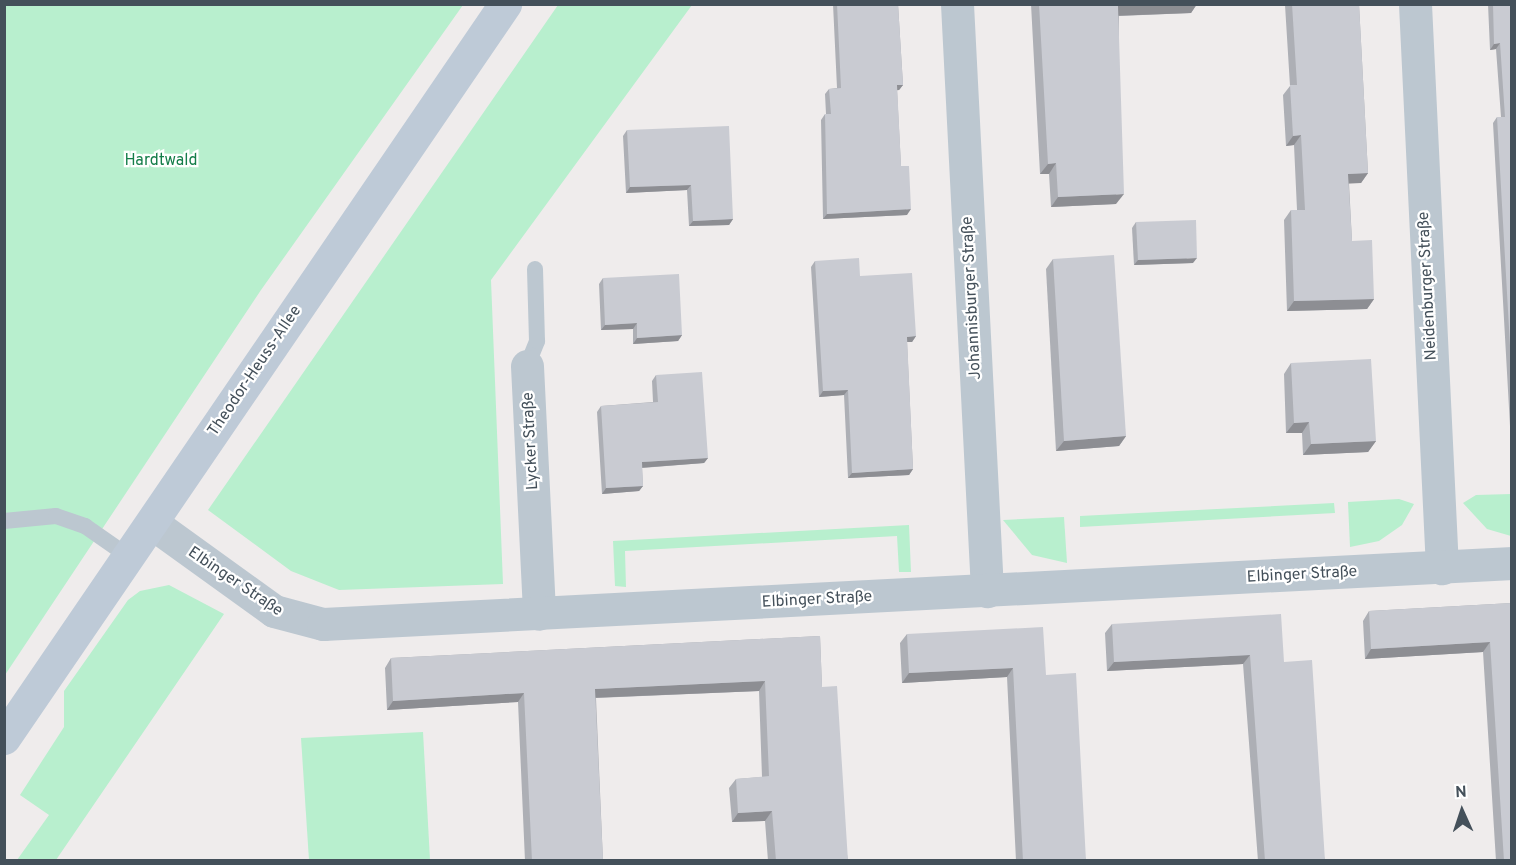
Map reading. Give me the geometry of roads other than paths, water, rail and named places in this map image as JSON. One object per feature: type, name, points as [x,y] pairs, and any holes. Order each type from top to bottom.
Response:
[{"type":"main road","name":"Theodor-Heuss-Allee","points":[[4,738],[506,4]]},
{"type":"street","name":"Johannisburger Straße","points":[[957,4],[987,591]]},
{"type":"street","name":"Neidenburger Straße","points":[[1415,4],[1442,568]]},
{"type":"street","name":"Lycker Straße","points":[[527,366],[539,614]]},
{"type":"street","name":"Elbinger Straße","points":[[152,523],[274,611],[304,622],[539,614],[1512,563]]},
{"type":"lane","name":"Lycker Straße","points":[[527,366],[537,342],[535,269]]},
{"type":"lane","points":[[5,520],[56,516],[85,526],[128,556]]},
{"type":"park label","name":"Hardtwald","points":[[161,161]]}]
